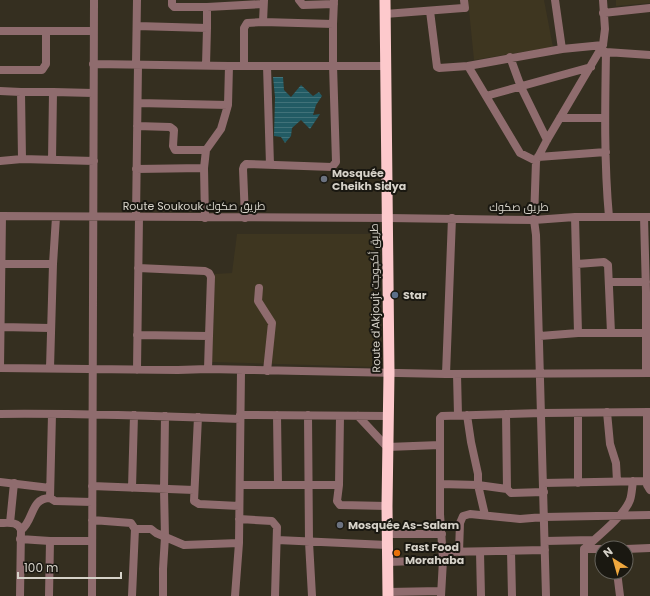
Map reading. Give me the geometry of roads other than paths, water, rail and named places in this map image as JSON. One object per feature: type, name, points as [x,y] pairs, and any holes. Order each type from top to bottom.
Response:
[{"type":"highway","name":"Route d'Akjoujt طريق أكجوجت","points":[[386,0],[385,66],[389,373],[387,506],[388,594]]},
{"type":"street","points":[[92,596],[94,0]]},
{"type":"street","points":[[137,0],[137,370]]},
{"type":"street","points":[[172,0],[172,5],[174,7],[207,7],[264,2],[263,22]]},
{"type":"street","points":[[245,218],[244,166],[246,164],[332,167],[336,162],[333,65],[334,2],[303,4],[299,0]]},
{"type":"street","points":[[385,14],[465,8],[464,0]]},
{"type":"street","points":[[555,0],[562,49]]},
{"type":"street","points":[[603,0],[606,185],[609,217]]},
{"type":"street","points":[[206,65],[207,7]]},
{"type":"street","points":[[603,13],[650,8]]},
{"type":"street","points":[[430,11],[437,67],[439,68],[468,66],[510,57],[562,49],[603,50],[650,55]]},
{"type":"street","points":[[244,66],[245,25],[247,23],[333,24]]},
{"type":"street","points":[[137,26],[206,28]]},
{"type":"street","points":[[0,31],[94,31]]},
{"type":"street","points":[[0,70],[42,70],[46,64],[46,31]]},
{"type":"street","points":[[546,596],[540,336],[536,235],[534,220],[537,159],[560,118],[603,50]]},
{"type":"street","points":[[510,57],[521,87],[547,140]]},
{"type":"street","points":[[93,64],[385,66]]},
{"type":"street","points":[[205,218],[204,168],[206,150],[221,129],[228,105],[229,66]]},
{"type":"street","points":[[267,66],[270,165]]},
{"type":"street","points":[[468,66],[520,154],[537,159],[606,152]]},
{"type":"street","points":[[486,96],[591,67]]},
{"type":"street","points":[[0,91],[93,93]]},
{"type":"street","points":[[21,92],[22,160]]},
{"type":"street","points":[[52,160],[53,92]]},
{"type":"street","points":[[138,102],[228,105]]},
{"type":"street","points":[[560,118],[605,118]]},
{"type":"street","points":[[137,126],[172,128],[174,130],[173,146],[175,150],[206,150]]},
{"type":"street","points":[[0,161],[94,161]]},
{"type":"street","points":[[136,169],[204,168]]},
{"type":"street","points":[[1,216],[2,264],[0,368],[137,370],[208,369],[267,372],[446,374],[648,373],[646,332],[648,314],[646,282],[647,217]]},
{"type":"street","name":"Route Soukouk طريق صكوك","points":[[1,216],[388,218]]},
{"type":"street","points":[[50,368],[50,328],[56,217]]},
{"type":"street","name":"طريق صكوك","points":[[388,218],[534,220],[647,217]]},
{"type":"street","points":[[446,374],[452,218]]},
{"type":"street","points":[[575,218],[578,333]]},
{"type":"street","points":[[576,264],[606,263],[609,267],[611,333]]},
{"type":"street","points":[[2,264],[53,264]]},
{"type":"street","points":[[138,268],[205,271],[209,273],[211,277],[208,369]]},
{"type":"street","points":[[609,282],[646,282]]},
{"type":"street","points":[[259,288],[258,301],[272,323],[267,372]]},
{"type":"street","points":[[1,328],[50,328]]},
{"type":"street","points":[[540,336],[578,333],[646,332]]},
{"type":"street","points":[[137,335],[209,336]]},
{"type":"street","points":[[235,596],[239,543],[241,371]]},
{"type":"street","points":[[457,374],[463,415],[471,442],[478,474],[478,485],[485,515]]},
{"type":"street","points":[[607,412],[610,444],[616,463],[617,481]]},
{"type":"street","points":[[388,594],[441,594],[443,556],[440,484],[440,418],[443,416],[648,412],[646,481],[650,490]]},
{"type":"street","points":[[578,413],[578,483]]},
{"type":"street","points":[[0,414],[198,417],[277,415],[388,416]]},
{"type":"street","points":[[50,498],[52,414]]},
{"type":"street","points":[[506,414],[506,489]]},
{"type":"street","points":[[132,488],[134,415]]},
{"type":"street","points":[[277,415],[278,485]]},
{"type":"street","points":[[308,415],[309,542],[312,596]]},
{"type":"street","points":[[162,596],[165,537],[165,416]]},
{"type":"street","points":[[340,416],[340,485],[338,501],[340,505],[387,506]]},
{"type":"street","points":[[358,416],[388,447],[440,445]]},
{"type":"street","points":[[198,417],[194,501],[198,504],[239,506]]},
{"type":"street","points":[[584,596],[584,549],[620,516],[630,500],[633,481]]},
{"type":"street","points":[[440,484],[478,485],[506,489],[511,493],[578,483],[646,481]]},
{"type":"street","points":[[0,482],[50,488]]},
{"type":"street","points":[[10,523],[14,483]]},
{"type":"street","points":[[240,485],[340,485]]},
{"type":"street","points":[[92,486],[194,490]]},
{"type":"street","points":[[21,530],[27,525],[41,499],[50,498],[55,501],[92,502]]},
{"type":"street","points":[[460,552],[460,523],[463,516],[470,514],[520,519],[544,517],[650,515]]},
{"type":"street","points":[[239,519],[272,521],[277,527],[275,596]]},
{"type":"street","points":[[92,520],[131,523],[135,529],[132,596]]},
{"type":"street","points":[[0,523],[16,524],[21,530],[20,596]]},
{"type":"street","points":[[135,529],[151,529],[184,545],[239,543]]},
{"type":"street","points":[[276,540],[309,542],[387,539],[442,534]]},
{"type":"street","points":[[20,539],[92,541]]},
{"type":"street","points":[[545,541],[593,540]]},
{"type":"street","points":[[49,596],[50,541]]},
{"type":"street","points":[[634,549],[650,548]]},
{"type":"street","points":[[584,549],[594,549]]},
{"type":"street","points":[[388,562],[443,556],[460,552],[545,550]]},
{"type":"street","points":[[511,551],[512,596]]},
{"type":"street","points":[[480,552],[481,596]]},
{"type":"street","points":[[618,580],[620,596]]},
{"type":"water","points":[[273,77],[283,77],[284,90],[291,97],[301,85],[313,96],[319,92],[322,96],[316,105],[313,115],[320,114],[310,129],[301,120],[292,128],[291,136],[285,143],[281,137],[274,136],[275,97]]},
{"type":"place","name":"Mosquée Cheikh Sidya","points":[[324,179]]},
{"type":"place","name":"Star","points":[[395,295]]},
{"type":"place","name":"Mosquée As-Salam","points":[[340,525]]},
{"type":"place","name":"Fast Food Morahaba","points":[[397,553]]}]
